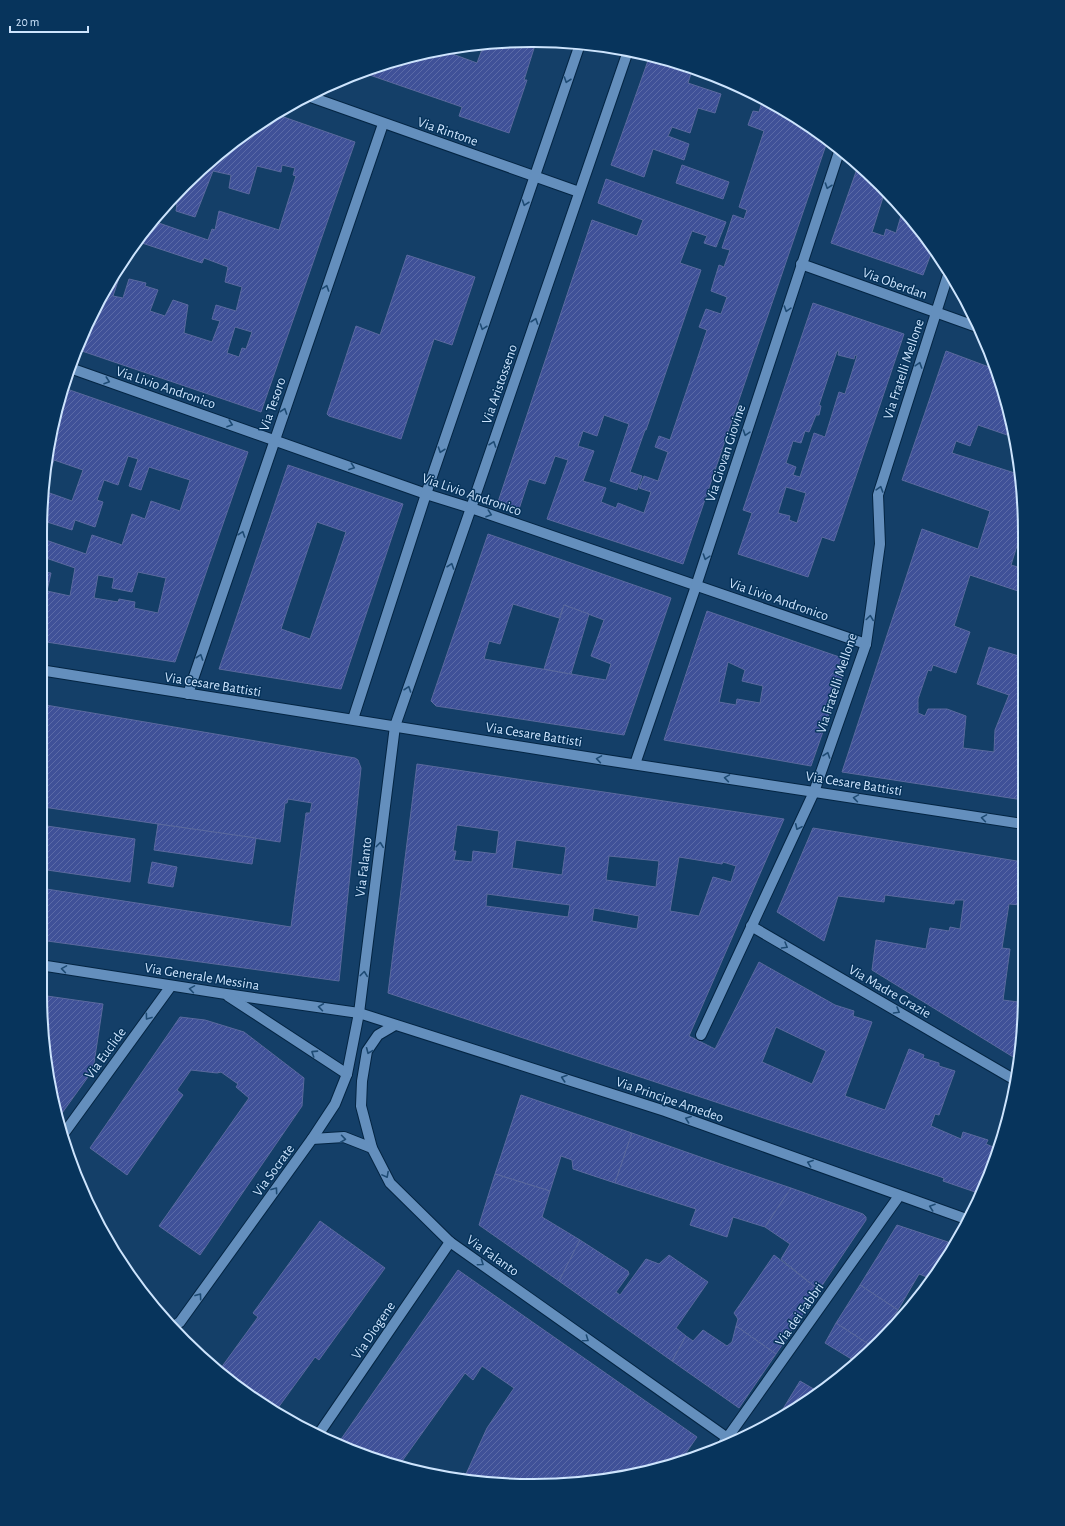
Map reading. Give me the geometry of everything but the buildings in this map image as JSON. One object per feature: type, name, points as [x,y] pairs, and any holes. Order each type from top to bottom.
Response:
[{"type":"street","points":[[353,719],[426,494],[578,49]]},
{"type":"street","name":"Via Aristosseno","points":[[395,726],[472,508],[627,56]]},
{"type":"street","name":"Via Rintone","points":[[315,99],[383,124],[579,192]]},
{"type":"street","name":"Via Tesoro","points":[[188,694],[383,124]]},
{"type":"street","name":"Via Giovan Giovine","points":[[635,764],[696,586],[838,155]]},
{"type":"street","name":"Via Oberdan","points":[[801,264],[971,325]]},
{"type":"street","name":"Via Fratelli Mellone","points":[[701,1035],[814,792],[866,644],[880,544],[878,495],[946,280]]},
{"type":"street","name":"Via Livio Andronico","points":[[75,370],[426,494],[472,508],[866,644]]},
{"type":"street","name":"Via Cesare Battisti","points":[[47,671],[1018,823]]},
{"type":"street","name":"Via Falanto","points":[[359,1013],[395,726]]},
{"type":"street","name":"Via Madre Grazie","points":[[751,926],[1011,1077]]},
{"type":"street","name":"Via Generale Messina","points":[[47,966],[171,986],[359,1013]]},
{"type":"street","name":"Via Euclide","points":[[67,1129],[171,986]]},
{"type":"street","points":[[226,994],[347,1074]]},
{"type":"street","name":"Via Principe Amedeo","points":[[359,1013],[665,1111],[963,1218]]},
{"type":"street","name":"Via Socrate","points":[[177,1324],[180,1322],[312,1139],[335,1104],[347,1074],[359,1013]]},
{"type":"street","name":"Via Falanto","points":[[395,1024],[378,1035],[367,1052],[362,1081],[361,1106],[372,1148],[390,1183],[450,1242],[726,1438]]},
{"type":"street","points":[[312,1139],[344,1137],[372,1148]]},
{"type":"street","name":"Via dei Fabbri","points":[[734,1435],[900,1196]]},
{"type":"street","name":"Via Diogene","points":[[321,1430],[450,1242]]}]
